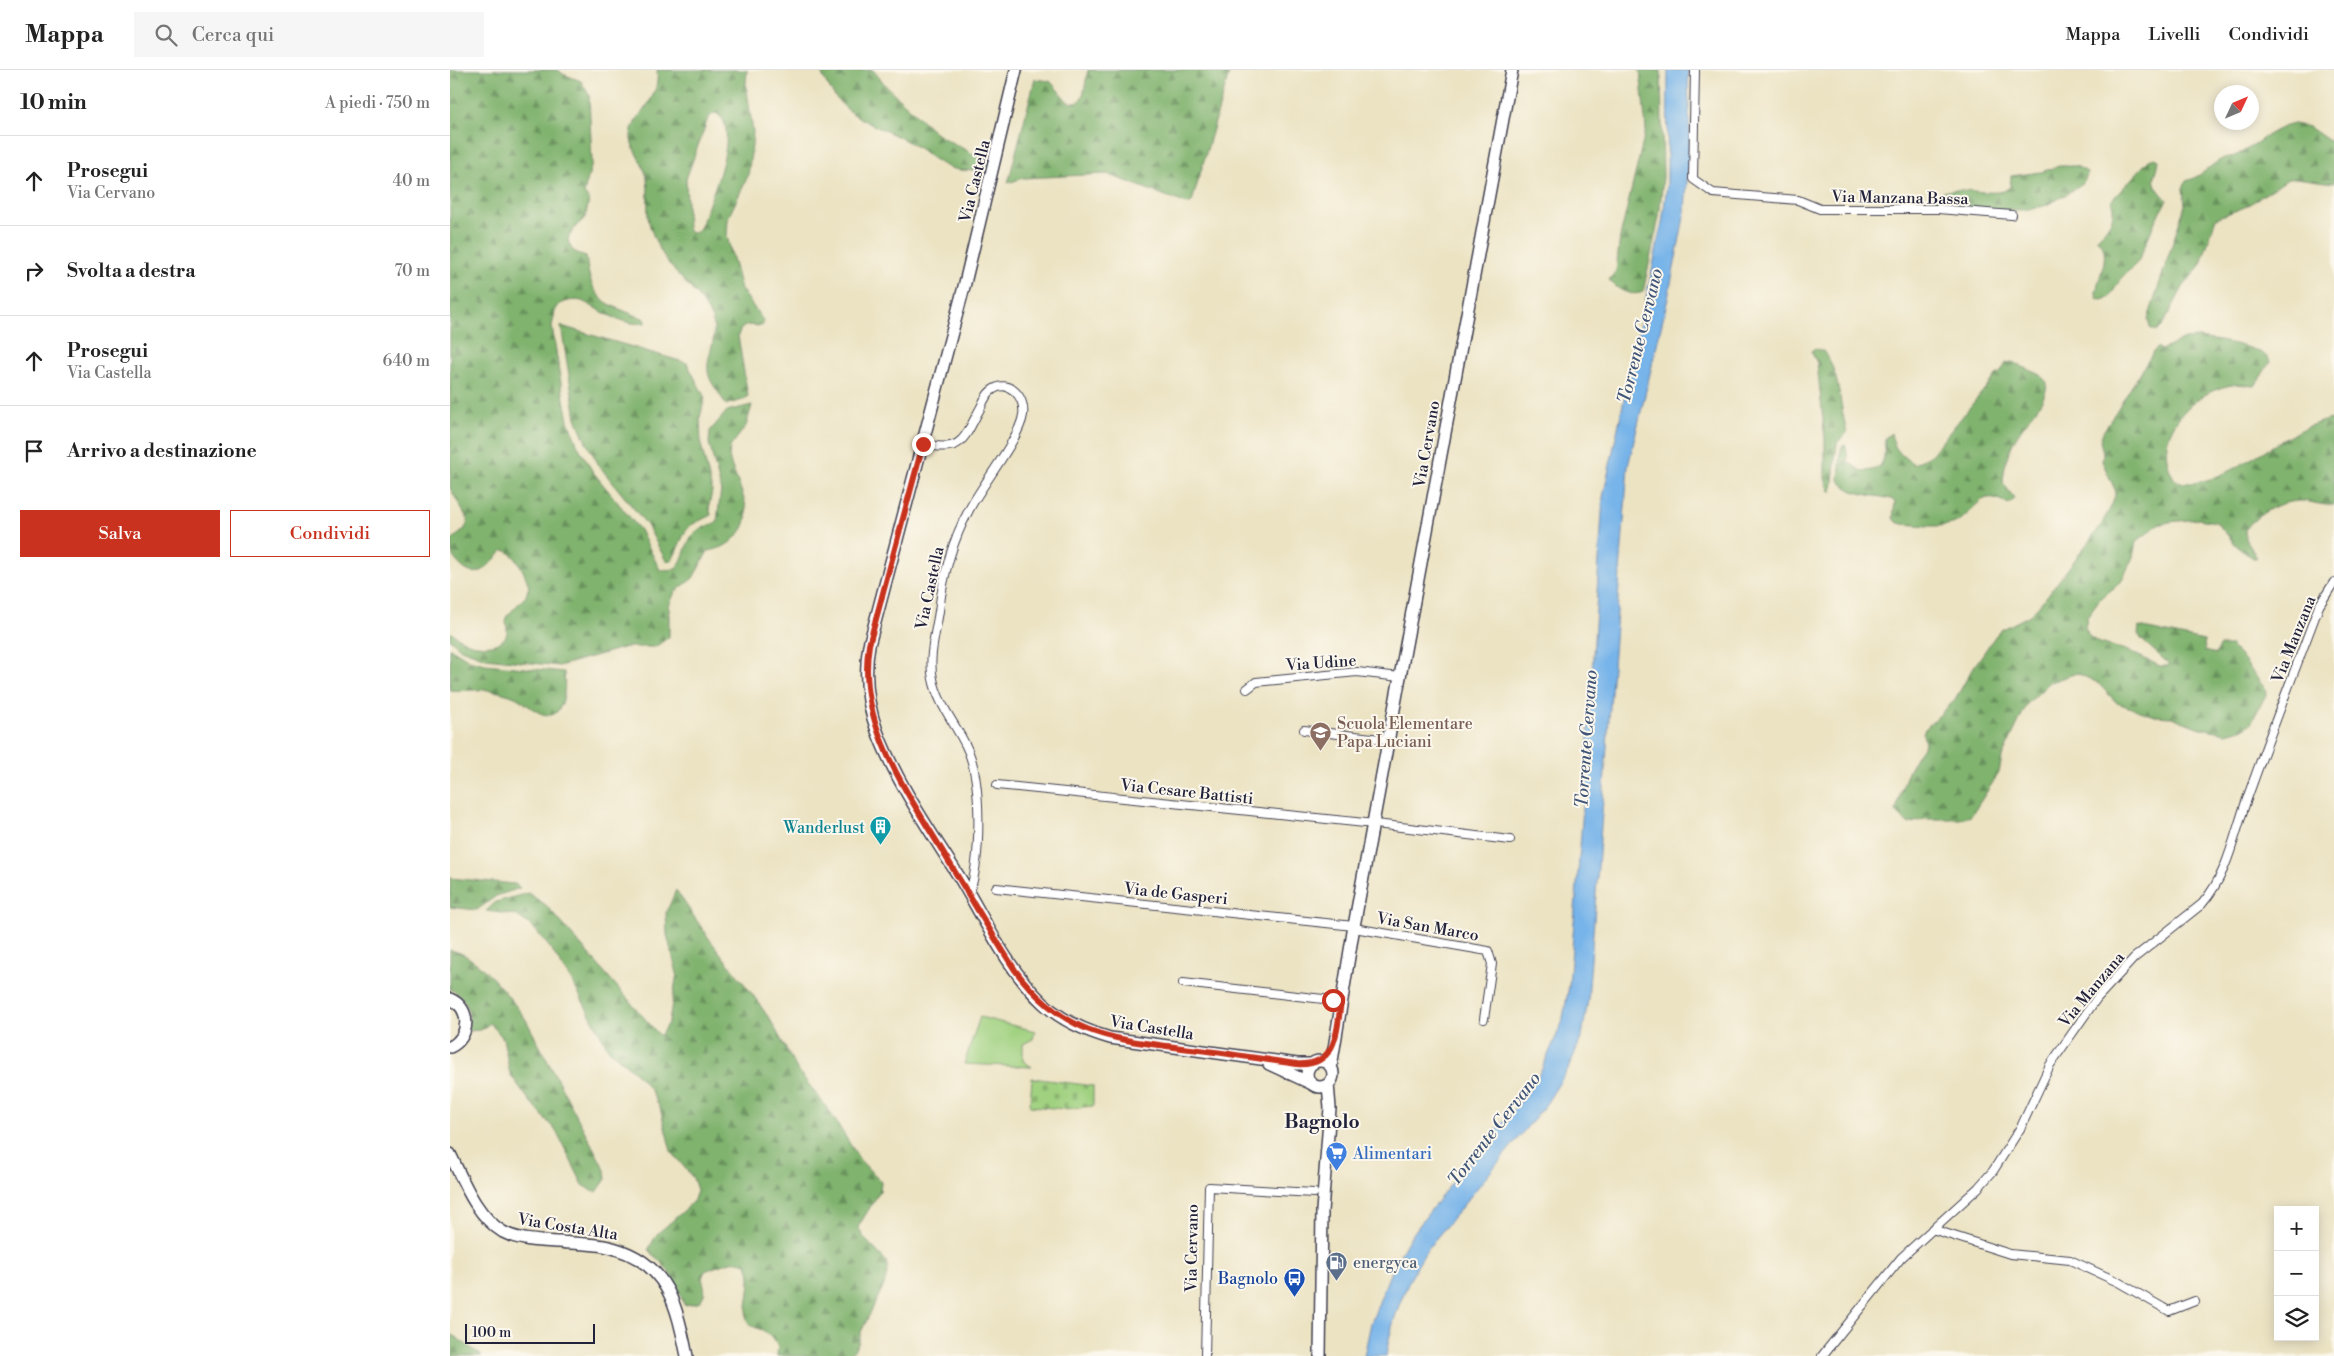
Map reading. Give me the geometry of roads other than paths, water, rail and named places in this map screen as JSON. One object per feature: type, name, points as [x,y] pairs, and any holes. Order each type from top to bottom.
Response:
[{"type":"main road","name":"Via Castella","points":[[1016,70],[991,178],[923,444],[869,645],[867,684],[872,716],[889,759],[969,895],[1025,983],[1044,1004],[1063,1018],[1086,1030],[1110,1038],[1246,1057]]},
{"type":"main road","name":"Via Cervano","points":[[1331,1067],[1354,927],[1512,70]]},
{"type":"main road","points":[[450,999],[461,1008],[465,1017],[466,1028],[462,1037],[450,1047]]},
{"type":"main road","points":[[1329,1120],[1324,1103],[1306,1075],[1314,1062],[1329,1053],[1336,1034]]},
{"type":"main road","points":[[1246,1057],[1326,1062],[1331,1067],[1333,1074],[1328,1084],[1329,1120],[1322,1211],[1320,1356]]},
{"type":"main road","points":[[1246,1057],[1278,1068],[1311,1084],[1321,1087],[1328,1084]]},
{"type":"main road","name":"Via Costa Alta","points":[[450,1154],[479,1208],[502,1231],[527,1240],[615,1248],[652,1268],[669,1291],[678,1311],[687,1356]]},
{"type":"street","name":"Via Manzana Bassa","points":[[1695,70],[1694,179],[1713,192],[1798,200],[1820,209],[1938,209],[2012,215]]},
{"type":"street","name":"Via Castella","points":[[923,444],[948,448],[956,446],[969,430],[985,399],[992,391],[1005,386],[1010,387],[1020,396],[1023,405],[1020,425],[969,509],[951,553],[945,574],[932,662],[937,693],[967,748],[977,779],[976,870],[969,895]]},
{"type":"street","name":"Via Manzana","points":[[1822,1356],[1875,1287],[1901,1258],[1978,1188],[1993,1171],[2021,1128],[2055,1057],[2097,998],[2134,958],[2202,904],[2215,887],[2228,858],[2250,792],[2319,606],[2334,582]]},
{"type":"street","name":"Via Udine","points":[[1247,689],[1256,682],[1349,672],[1400,677]]},
{"type":"street","points":[[1304,730],[1388,740]]},
{"type":"street","name":"Via Cesare Battisti","points":[[997,785],[1373,824]]},
{"type":"street","points":[[1373,824],[1510,840]]},
{"type":"street","name":"Via de Gasperi","points":[[996,888],[1354,927]]},
{"type":"street","name":"Via San Marco","points":[[1354,927],[1488,951],[1492,964],[1484,1019]]},
{"type":"street","points":[[1182,983],[1341,1001]]},
{"type":"street","name":"Via Cervano","points":[[1205,1356],[1209,1187],[1314,1193]]},
{"type":"street","points":[[1932,1229],[2010,1254],[2070,1260],[2118,1282],[2169,1311],[2195,1301]]},
{"type":"water","name":"Torrente Cervano","points":[[1668,70],[1688,70],[1690,138],[1685,212],[1668,298],[1628,466],[1588,1000],[1582,1036],[1568,1069],[1546,1104],[1429,1247],[1421,1260],[1407,1285],[1396,1313],[1386,1356],[1364,1356],[1371,1323],[1391,1271],[1409,1239],[1442,1195],[1526,1095],[1541,1071],[1562,1023],[1569,986],[1585,783],[1603,497],[1662,224],[1667,185]]},
{"type":"place","name":"Scuola Elementare Papa Luciani","points":[[1321,751]]},
{"type":"place","name":"Wanderlust","points":[[881,846]]},
{"type":"place","name":"Alimentari","points":[[1337,1172]]},
{"type":"place","name":"energyca","points":[[1337,1281]]},
{"type":"place","name":"Bagnolo","points":[[1294,1297]]},
{"type":"district","name":"Bagnolo","points":[[1322,1121]]}]
